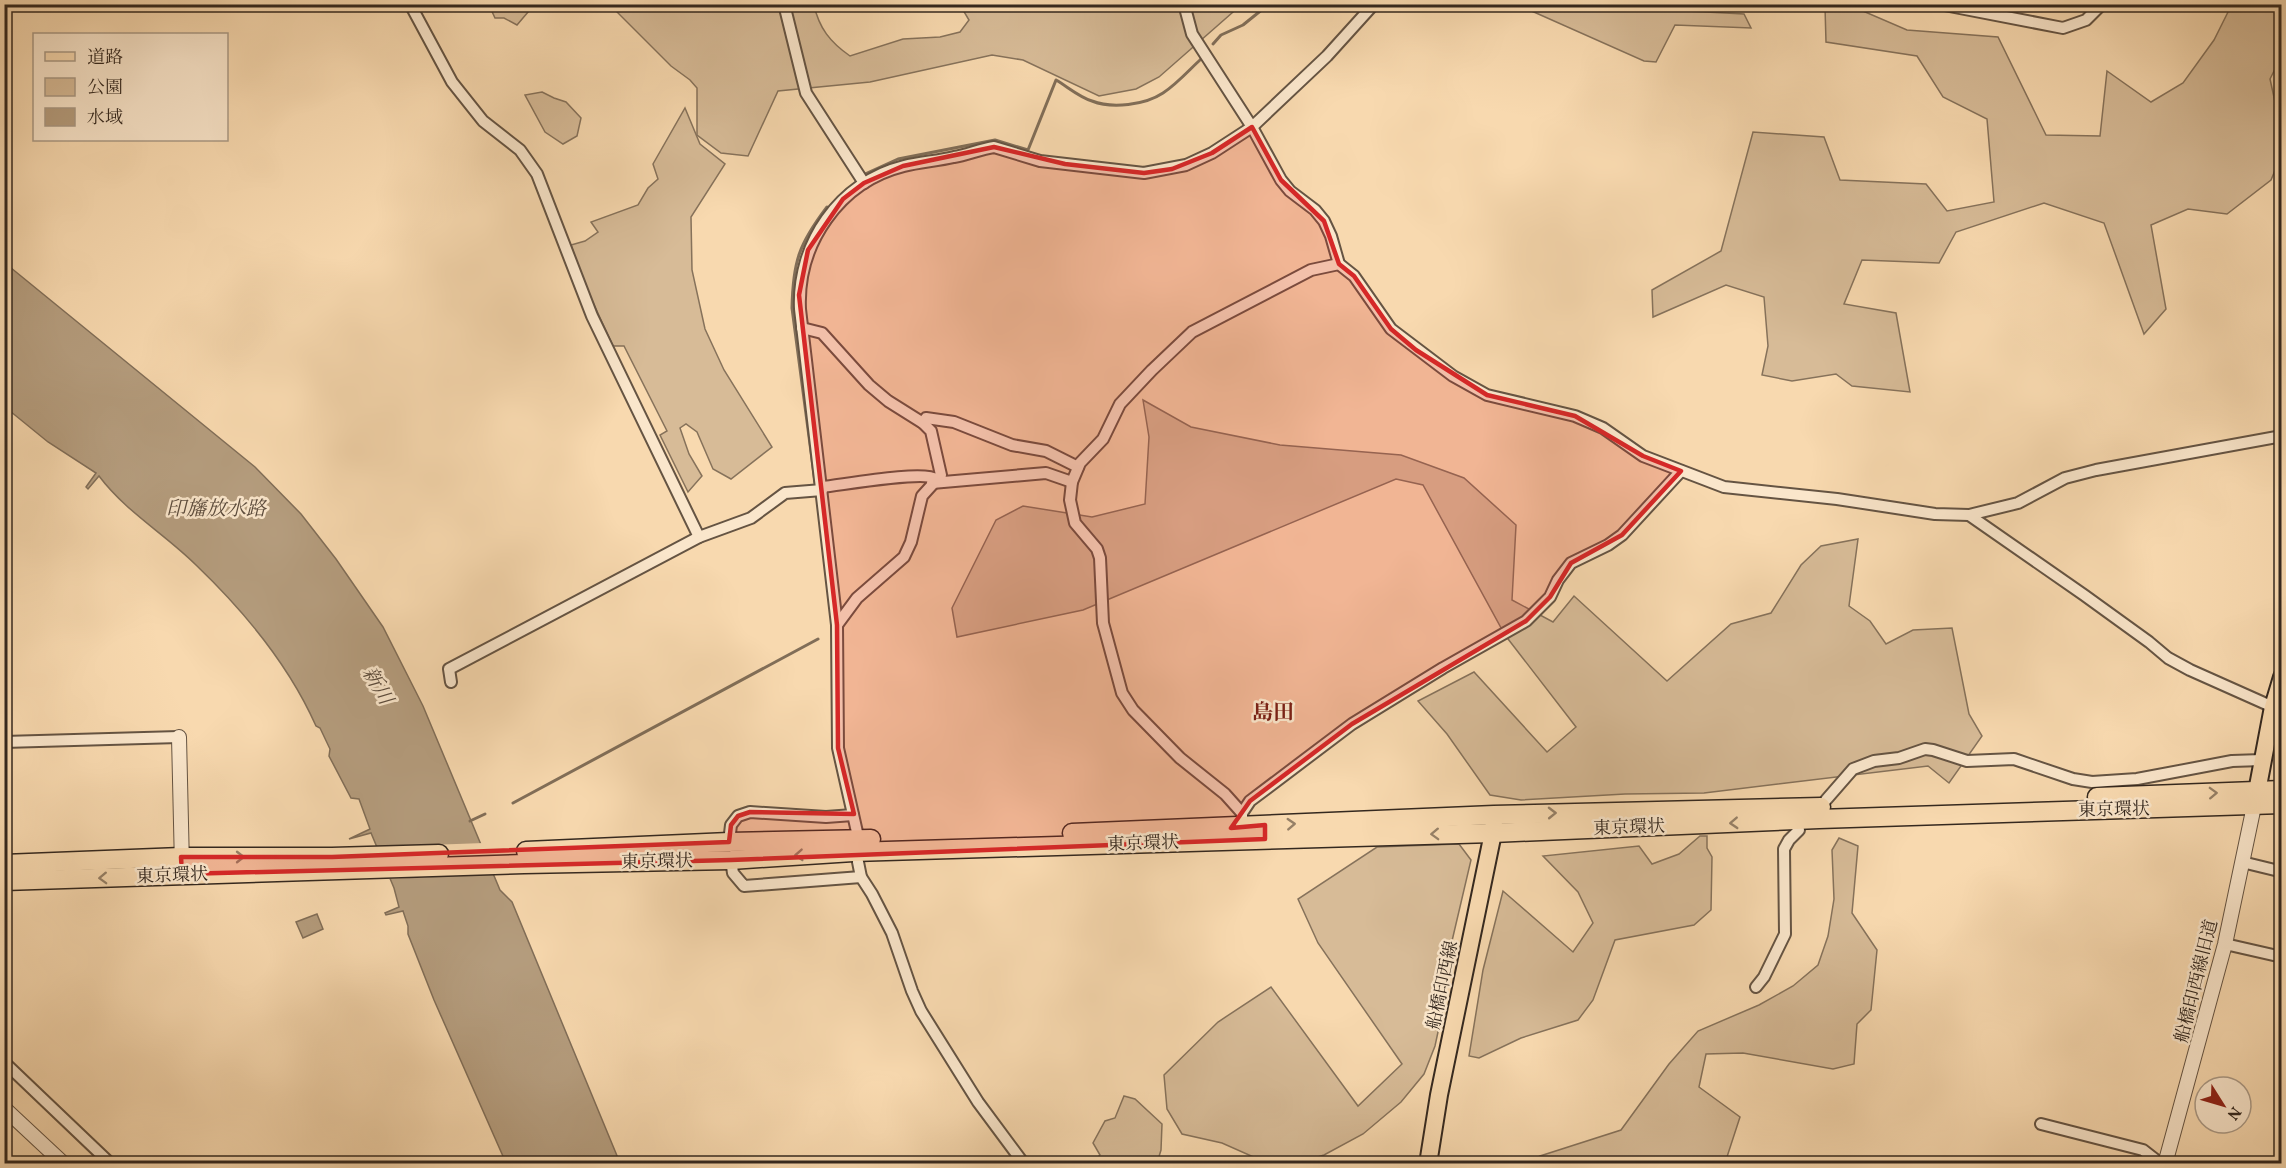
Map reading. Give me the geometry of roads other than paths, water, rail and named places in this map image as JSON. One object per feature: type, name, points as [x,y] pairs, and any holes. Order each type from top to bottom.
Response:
[{"type":"highway","name":"東京環状","points":[[2255,799],[2282,790]]},
{"type":"highway","name":"東京環状","points":[[4,864],[182,866],[335,864],[1494,824],[2067,810],[2255,799],[2282,804]]},
{"type":"highway","name":"東京環状","points":[[1106,838],[1242,820],[1265,832]]},
{"type":"highway","name":"東京環状","points":[[4,881],[182,866]]},
{"type":"main road","points":[[2255,799],[2262,760],[2275,717],[2282,677]]},
{"type":"main road","name":"船橋印西線","points":[[1428,1164],[1450,1040],[1494,824]]},
{"type":"street","points":[[410,4],[452,82],[483,121],[520,150],[537,174],[592,316],[699,537]]},
{"type":"street","points":[[784,4],[806,93],[864,183]]},
{"type":"street","points":[[1184,4],[1192,33],[1252,127],[1281,180],[1324,221],[1339,264],[1354,276],[1391,329],[1453,376],[1495,398],[1526,402],[1575,416],[1603,428],[1643,456],[1724,488],[1837,499],[1935,514],[1970,515],[2018,503],[2065,478],[2096,470],[2282,436]]},
{"type":"street","points":[[857,832],[838,748],[837,625],[799,295],[802,269],[808,250],[820,228],[843,199],[864,183],[903,166],[948,159],[994,147],[1040,161],[1144,173],[1186,165],[1212,153],[1252,127],[1327,56],[1374,4]]},
{"type":"street","points":[[1774,4],[1785,4]]},
{"type":"street","points":[[1939,4],[2063,28],[2086,20],[2102,4]]},
{"type":"street","points":[[1242,820],[1225,794],[1180,758],[1133,710],[1122,693],[1103,623],[1100,558],[1097,549],[1075,523],[1070,500],[1072,482],[1078,467],[1103,440],[1120,404],[1192,332],[1311,270],[1339,264]]},
{"type":"street","points":[[802,328],[822,333],[869,385],[931,431],[941,475],[922,496],[911,542],[904,557],[857,598],[837,625]]},
{"type":"street","points":[[923,423],[926,418],[954,422],[1012,445],[1046,451],[1078,467]]},
{"type":"street","points":[[1242,820],[1250,801],[1352,724],[1526,621],[1550,597],[1558,580],[1571,563],[1608,545],[1622,535],[1682,471]]},
{"type":"street","points":[[934,481],[1046,473],[1072,482]]},
{"type":"street","points":[[451,682],[449,669],[699,537],[751,518],[785,493],[912,476],[931,475],[934,481]]},
{"type":"street","points":[[1970,515],[2093,601],[2168,658],[2245,696],[2275,717]]},
{"type":"street","points":[[4,742],[179,737],[182,866]]},
{"type":"street","points":[[1826,800],[1853,769],[1874,761],[1899,758],[1925,749],[1967,761],[2014,759],[2073,779],[2092,782],[2137,779],[2232,760],[2262,760]]},
{"type":"street","name":"船橋印西線旧道","points":[[2163,1164],[2225,944],[2255,799]]},
{"type":"street","points":[[853,815],[826,817],[750,812],[738,816],[731,825],[732,873],[744,886],[861,877]]},
{"type":"street","points":[[1756,987],[1764,977],[1785,934],[1784,849],[1789,840],[1799,831]]},
{"type":"street","points":[[858,862],[861,877],[892,933],[921,1011],[978,1102],[1024,1164]]},
{"type":"street","points":[[2242,862],[2279,871],[2282,867]]},
{"type":"street","points":[[2225,944],[2282,957]]},
{"type":"street","points":[[4,1062],[111,1164]]},
{"type":"street","points":[[4,1108],[64,1164]]},
{"type":"street","points":[[2042,1124],[2143,1150],[2163,1164]]},
{"type":"water","name":"印旛放水路","points":[[5,263],[255,467],[301,514],[336,559],[383,627],[423,706],[500,890],[512,902],[620,1163],[506,1163],[434,1000],[408,934],[403,911],[386,915],[385,913],[399,907],[394,888],[371,833],[349,839],[370,829],[359,799],[351,798],[329,756],[330,749],[320,728],[316,726],[279,660],[231,601],[184,554],[121,501],[99,476],[88,489],[86,487],[96,473],[48,442],[5,407]]},
{"type":"water","points":[[317,914],[323,929],[303,938],[296,922]]},
{"type":"waterway","points":[[1213,44],[1221,35],[1243,25],[1269,4]]},
{"type":"waterway","points":[[865,174],[898,159],[995,140],[1028,150],[1056,80],[1092,101],[1109,105],[1138,103],[1163,93],[1201,59]]},
{"type":"waterway","points":[[815,482],[792,308],[794,278],[799,254],[810,232],[827,207]]},
{"type":"waterway","points":[[513,803],[818,639]]},
{"type":"waterway","points":[[470,821],[485,814]]},
{"type":"district","name":"島田","points":[[1273,712]]},
{"type":"water label","name":"新川","points":[[378,685]]}]
